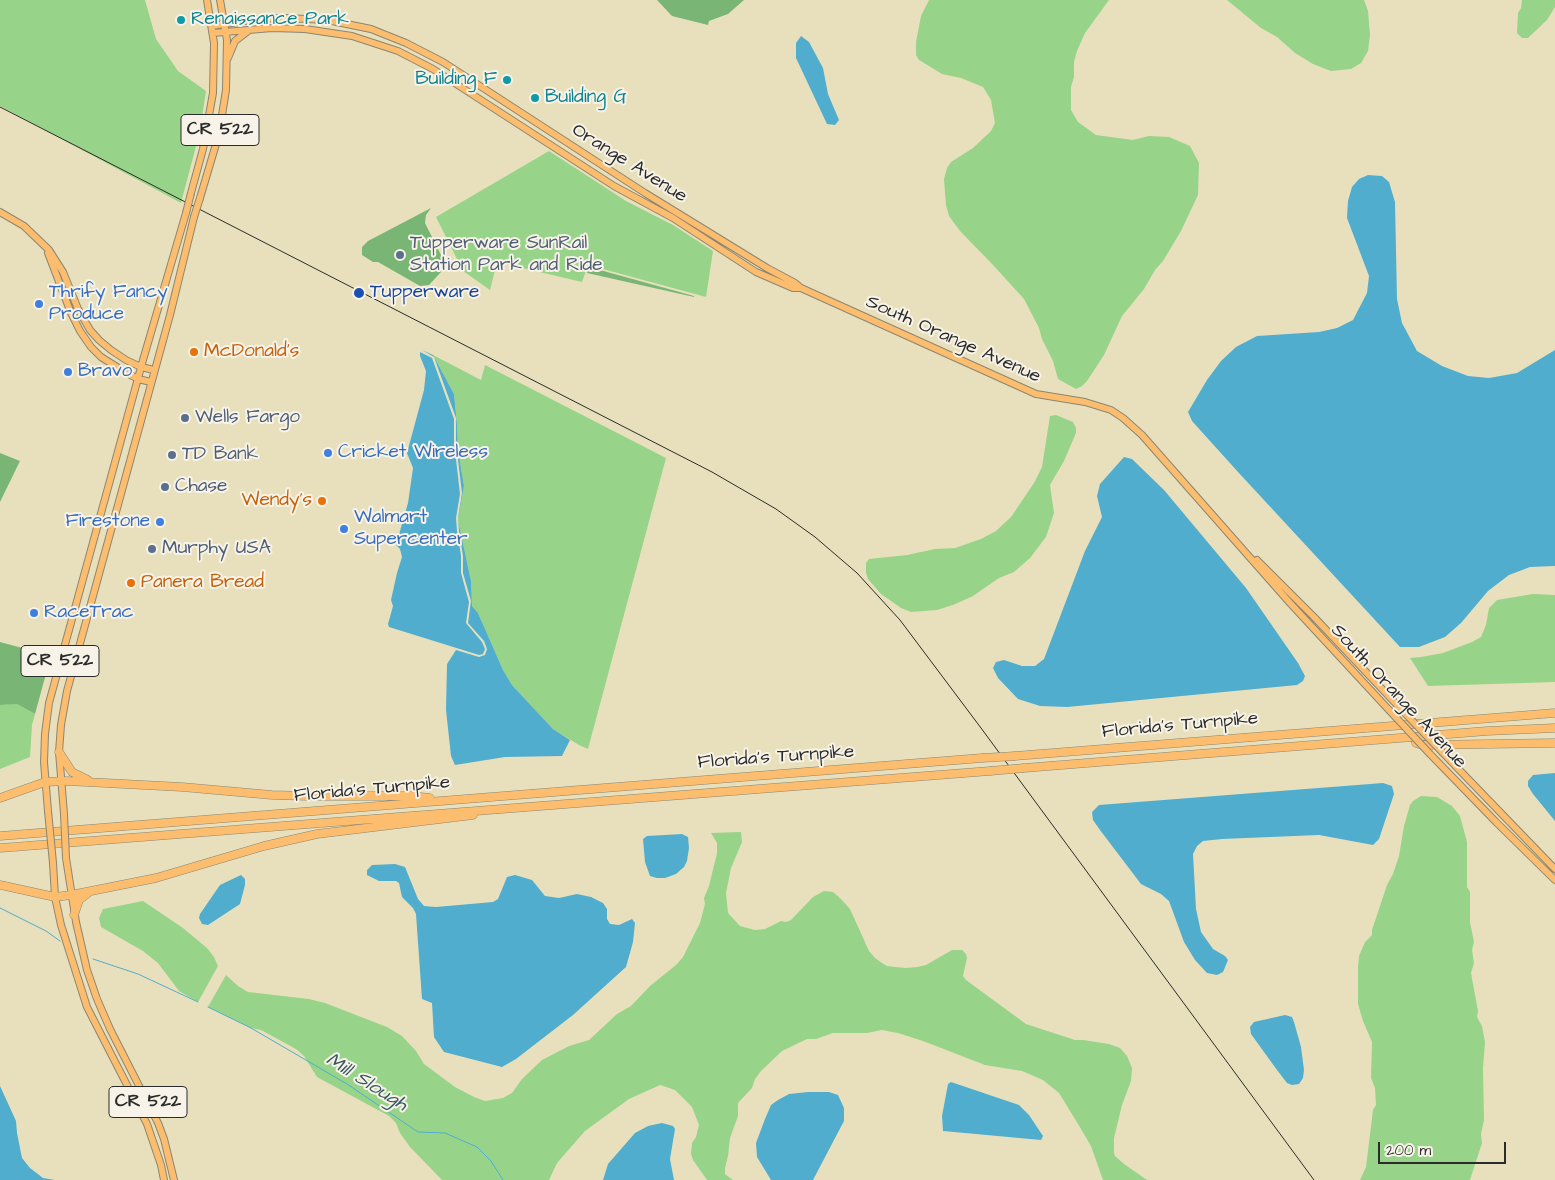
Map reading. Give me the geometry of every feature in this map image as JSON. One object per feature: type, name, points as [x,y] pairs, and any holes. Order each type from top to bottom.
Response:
[{"type":"highway","name":"Florida's Turnpike","points":[[0,836],[1555,713]]},
{"type":"highway","name":"Florida's Turnpike","points":[[0,848],[1487,731],[1555,728]]},
{"type":"highway","points":[[1399,739],[1422,744],[1555,743]]},
{"type":"highway","points":[[59,752],[72,772],[94,782]]},
{"type":"highway","points":[[0,798],[45,782],[61,781],[182,786],[289,796],[411,796],[444,800]]},
{"type":"highway","points":[[0,885],[55,897],[71,895],[156,878],[264,846],[317,834],[572,803]]},
{"type":"highway","points":[[74,915],[79,900],[91,891]]},
{"type":"main road","name":"CR 522","points":[[164,1180],[154,1141],[145,1118],[87,1007],[60,925],[55,897],[44,750],[50,703],[141,367],[203,148],[212,102],[214,65],[212,30],[207,0]]},
{"type":"main road","name":"CR 522","points":[[174,1180],[158,1123],[97,1000],[87,970],[74,915],[66,858],[59,752],[61,725],[67,691],[194,217],[221,125],[228,59],[225,24],[220,0]]},
{"type":"main road","name":"Orange Avenue","points":[[212,30],[225,24],[271,18],[327,20],[371,30],[406,42],[442,62],[638,188],[801,288]]},
{"type":"main road","name":"Orange Avenue","points":[[212,30],[226,33],[287,28],[335,32],[372,41],[410,57],[440,73],[622,191],[666,215],[720,249]]},
{"type":"main road","points":[[228,59],[236,40],[248,30]]},
{"type":"main road","points":[[0,212],[24,226],[56,260],[90,330],[111,350],[141,367],[154,370]]},
{"type":"main road","points":[[42,243],[77,326],[91,347],[107,361],[138,379],[151,382]]},
{"type":"main road","name":"South Orange Avenue","points":[[720,249],[763,276],[793,288],[801,288],[1036,394],[1085,402],[1111,410],[1123,418],[1142,435],[1290,603],[1430,754],[1555,880]]},
{"type":"main road","name":"South Orange Avenue","points":[[1226,529],[1314,617],[1555,869]]},
{"type":"green space","points":[[0,0],[145,0],[156,39],[178,71],[206,91],[200,131],[181,203],[0,106]]},
{"type":"green space","points":[[657,0],[744,0],[728,14],[709,21],[708,25],[672,16]]},
{"type":"green space","points":[[929,0],[1109,0],[1085,33],[1077,51],[1071,87],[1071,110],[1078,122],[1096,135],[1133,140],[1149,136],[1169,137],[1190,146],[1199,163],[1198,195],[1181,231],[1144,289],[1122,316],[1104,355],[1087,381],[1076,389],[1058,379],[1053,361],[1042,339],[1039,328],[1024,299],[960,231],[949,216],[944,179],[947,168],[951,162],[973,148],[991,131],[995,123],[991,100],[983,87],[961,78],[942,74],[919,60],[916,55],[916,42],[921,16]]},
{"type":"green space","points":[[1227,0],[1364,0],[1368,11],[1370,35],[1368,51],[1361,63],[1351,69],[1331,71],[1313,64],[1295,53],[1277,37],[1261,28]]},
{"type":"green space","points":[[1522,0],[1555,0],[1555,7],[1547,20],[1528,38],[1522,38],[1517,33],[1518,13]]},
{"type":"green space","points":[[549,151],[626,201],[673,225],[713,251],[706,297],[588,265],[582,282],[497,262],[490,290],[463,271],[436,217]]},
{"type":"green space","name":"Tupperware SunRail Station Park and Ride","points":[[431,208],[426,215],[425,223],[442,257],[443,264],[441,272],[429,285],[420,286],[362,255],[362,247],[368,241]]},
{"type":"green space","points":[[589,267],[694,296],[694,297],[587,273]]},
{"type":"green space","points":[[433,355],[481,380],[485,365],[666,458],[588,749],[553,729],[512,685],[503,670],[478,613],[472,606],[471,581],[458,520],[464,486],[458,450],[454,394]]},
{"type":"green space","points":[[1056,415],[1073,422],[1076,433],[1064,461],[1050,485],[1054,513],[1046,537],[1030,558],[1014,572],[999,578],[973,596],[937,610],[911,612],[901,608],[881,594],[868,579],[866,563],[869,559],[907,555],[935,549],[955,548],[981,539],[996,531],[1011,517],[1034,483],[1042,467],[1050,416]]},
{"type":"green space","points":[[0,453],[20,461],[0,502]]},
{"type":"green space","points":[[1533,594],[1555,595],[1555,682],[1428,686],[1410,658],[1443,653],[1472,642],[1481,637],[1486,625],[1489,608],[1497,600]]},
{"type":"green space","points":[[0,642],[52,656],[35,714],[17,704],[0,705]]},
{"type":"green space","points":[[17,704],[35,714],[32,725],[30,757],[0,769],[0,705]]},
{"type":"green space","points":[[1421,796],[1437,797],[1452,806],[1460,816],[1467,842],[1467,887],[1470,892],[1470,922],[1474,942],[1472,950],[1474,963],[1471,973],[1478,1011],[1477,1017],[1482,1026],[1485,1042],[1482,1143],[1470,1180],[1360,1180],[1366,1167],[1373,1110],[1376,1105],[1375,1088],[1371,1078],[1372,1042],[1358,1004],[1359,956],[1365,942],[1372,935],[1387,885],[1393,874],[1399,856],[1410,805]]},
{"type":"green space","name":"Mill Slough","points":[[741,832],[742,842],[731,868],[726,893],[728,913],[740,926],[755,930],[765,929],[781,921],[786,922],[791,920],[813,897],[824,891],[833,892],[850,909],[869,951],[875,958],[887,966],[917,967],[926,965],[952,950],[962,950],[967,958],[963,976],[966,980],[1026,1024],[1075,1040],[1109,1044],[1120,1048],[1127,1056],[1132,1068],[1131,1081],[1122,1105],[1114,1138],[1114,1153],[1124,1164],[1147,1180],[1103,1180],[1091,1146],[1078,1124],[1059,1093],[1043,1080],[1022,1071],[985,1065],[923,1041],[882,1030],[867,1033],[833,1033],[816,1039],[807,1039],[782,1051],[761,1071],[755,1079],[752,1088],[738,1103],[738,1116],[730,1138],[725,1168],[725,1174],[733,1180],[707,1180],[691,1154],[692,1143],[696,1137],[699,1125],[692,1107],[675,1090],[660,1085],[629,1099],[585,1131],[557,1163],[549,1180],[442,1180],[410,1147],[400,1133],[396,1123],[389,1116],[317,1077],[304,1056],[296,1049],[261,1030],[251,1028],[208,1007],[226,975],[248,992],[309,999],[325,1003],[387,1027],[402,1036],[416,1051],[424,1064],[455,1087],[485,1101],[503,1098],[512,1093],[522,1079],[542,1060],[569,1046],[589,1040],[617,1014],[631,1006],[650,986],[676,965],[683,957],[700,923],[705,904],[704,898],[717,853],[717,843],[711,833]]},
{"type":"green space","points":[[143,901],[183,928],[207,948],[214,957],[218,966],[198,1002],[179,991],[158,963],[143,951],[101,927],[99,918],[103,909]]},
{"type":"water","points":[[801,36],[809,42],[823,68],[828,94],[839,120],[835,125],[827,124],[796,58],[796,43]]},
{"type":"water","points":[[1368,175],[1382,176],[1389,182],[1395,202],[1397,299],[1402,323],[1417,351],[1442,366],[1468,376],[1489,378],[1517,373],[1555,350],[1555,566],[1530,567],[1509,575],[1488,591],[1461,623],[1445,637],[1419,647],[1400,647],[1238,472],[1192,421],[1188,412],[1221,361],[1236,347],[1257,336],[1319,332],[1337,328],[1353,320],[1367,293],[1369,276],[1347,218],[1348,201],[1352,187],[1359,179]]},
{"type":"water","points":[[422,350],[433,355],[454,394],[457,424],[458,450],[464,486],[458,519],[462,493],[456,443],[456,418],[434,357]]},
{"type":"water","points":[[420,352],[432,358],[454,419],[454,442],[460,494],[456,518],[457,531],[461,556],[461,573],[469,602],[466,623],[482,642],[485,649],[483,654],[479,655],[389,627],[388,624],[393,606],[391,600],[402,557],[400,549],[396,545],[408,503],[413,468],[407,453],[424,390],[426,371]]},
{"type":"water","points":[[1124,457],[1132,459],[1164,490],[1246,588],[1298,663],[1305,676],[1303,681],[1297,685],[1067,707],[1040,706],[1018,699],[998,678],[993,668],[996,662],[1004,660],[1022,666],[1035,666],[1044,659],[1085,551],[1102,517],[1097,496],[1100,484]]},
{"type":"water","points":[[458,521],[471,581],[472,606],[478,613],[503,670],[512,685],[553,729],[570,740],[562,756],[505,757],[455,765],[451,756],[446,710],[447,664],[456,650],[479,657],[485,655],[487,649],[484,641],[468,623],[471,601],[463,573],[463,556]]},
{"type":"water","points":[[1555,773],[1555,821],[1533,794],[1528,786],[1528,781],[1533,775]]},
{"type":"water","points":[[1383,783],[1392,786],[1394,794],[1379,839],[1373,845],[1319,835],[1222,839],[1203,841],[1197,846],[1193,854],[1196,909],[1201,932],[1213,949],[1228,960],[1223,972],[1217,975],[1207,973],[1195,960],[1184,942],[1169,901],[1161,894],[1141,884],[1093,820],[1092,812],[1099,805]]},
{"type":"water","points":[[682,834],[688,837],[689,848],[684,867],[676,874],[665,878],[650,876],[645,862],[643,839],[647,836]]},
{"type":"water","points":[[395,864],[405,867],[418,899],[424,906],[436,907],[493,902],[498,899],[507,877],[515,875],[532,880],[545,896],[559,898],[577,894],[591,897],[603,903],[607,909],[607,919],[610,924],[619,925],[632,919],[635,923],[633,942],[626,967],[573,1015],[516,1059],[502,1067],[444,1052],[434,1037],[432,1003],[422,999],[416,914],[402,897],[399,883],[396,881],[379,881],[367,875],[367,870],[372,865]]},
{"type":"water","points":[[241,875],[245,879],[245,885],[240,904],[208,925],[202,924],[199,918],[200,914],[220,885]]},
{"type":"water","points":[[1285,1015],[1292,1017],[1301,1047],[1304,1070],[1303,1078],[1299,1084],[1292,1085],[1287,1083],[1251,1034],[1250,1027],[1254,1022]]},
{"type":"water","points":[[951,1082],[1019,1105],[1029,1115],[1043,1136],[1041,1140],[943,1131],[942,1116],[948,1084]]},
{"type":"water","points":[[0,1086],[16,1121],[22,1158],[30,1168],[43,1178],[55,1180],[0,1180]]},
{"type":"water","points":[[829,1092],[838,1095],[844,1108],[844,1121],[813,1180],[771,1180],[757,1157],[756,1143],[765,1119],[771,1105],[778,1100],[789,1094]]},
{"type":"water","points":[[662,1123],[673,1126],[675,1129],[670,1159],[674,1180],[603,1180],[608,1164],[635,1133],[648,1126]]},
{"type":"waterway","name":"Mill Slough","points":[[0,908],[46,931],[60,941]]},
{"type":"waterway","name":"Mill Slough","points":[[93,959],[138,974],[198,1002]]},
{"type":"waterway","name":"Mill Slough","points":[[208,1007],[251,1028],[347,1084],[418,1132],[445,1133],[477,1147],[491,1161],[503,1180]]},
{"type":"railway","points":[[0,107],[712,472],[776,509],[815,537],[857,573],[900,620],[1314,1180]]},
{"type":"place","name":"Renaissance Park","points":[[181,20]]},
{"type":"place","name":"Building F","points":[[507,80]]},
{"type":"place","name":"Building G","points":[[535,98]]},
{"type":"place","name":"Tupperware SunRail Station Park and Ride","points":[[400,255]]},
{"type":"place","name":"Tupperware","points":[[359,293]]},
{"type":"place","name":"Thrify Fancy Produce","points":[[39,304]]},
{"type":"place","name":"McDonald's","points":[[194,352]]},
{"type":"place","name":"Bravo","points":[[68,372]]},
{"type":"place","name":"Wells Fargo","points":[[185,418]]},
{"type":"place","name":"Cricket Wireless","points":[[328,453]]},
{"type":"place","name":"TD Bank","points":[[172,455]]},
{"type":"place","name":"Chase","points":[[165,487]]},
{"type":"place","name":"Wendy's","points":[[322,501]]},
{"type":"place","name":"Firestone","points":[[160,522]]},
{"type":"place","name":"Walmart Supercenter","points":[[344,529]]},
{"type":"place","name":"Murphy USA","points":[[152,549]]},
{"type":"place","name":"Panera Bread","points":[[131,583]]},
{"type":"place","name":"RaceTrac","points":[[34,613]]}]
